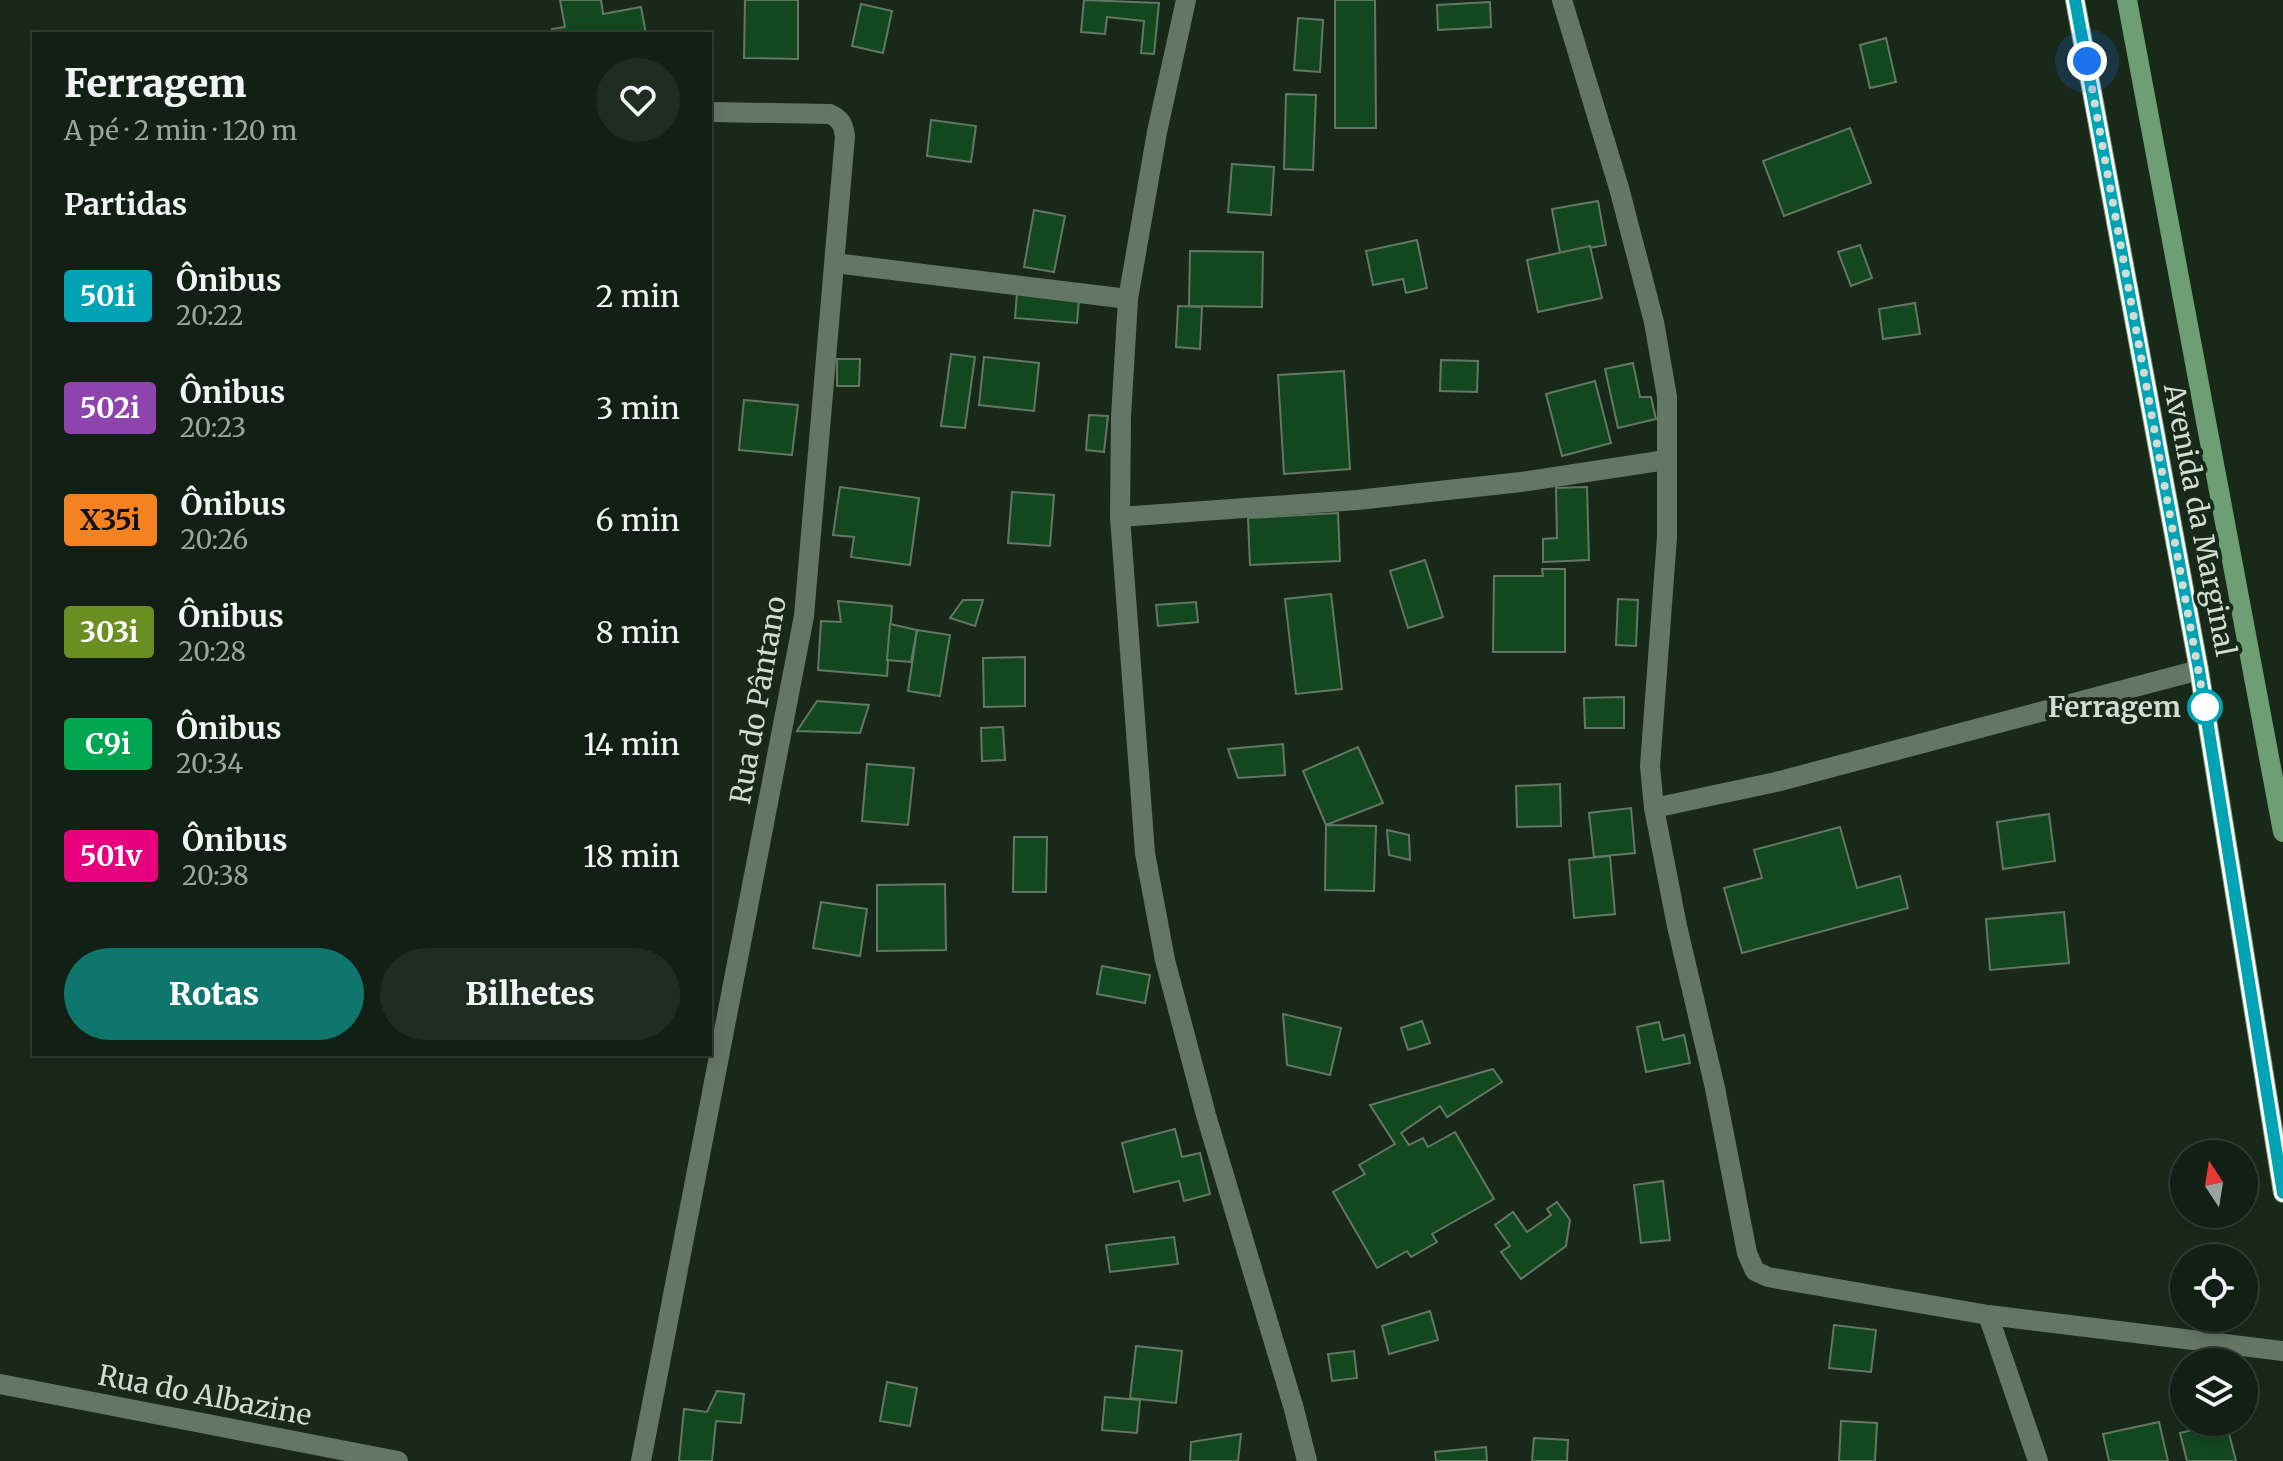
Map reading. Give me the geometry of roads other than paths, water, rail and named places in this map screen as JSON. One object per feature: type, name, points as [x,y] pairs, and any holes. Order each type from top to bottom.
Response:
[{"type":"main road","name":"Avenida da Marginal","points":[[2075,0],[2199,670],[2283,1193]]},
{"type":"main road","name":"Avenida da Marginal","points":[[2127,0],[2283,832]]},
{"type":"street","points":[[1186,0],[1157,132],[1128,299],[1121,417],[1120,517],[1145,853],[1153,907],[1206,1115],[1286,1379],[1307,1461]]},
{"type":"street","points":[[1562,0],[1619,188],[1654,322],[1667,397],[1667,537],[1650,766],[1654,808],[1677,926],[1715,1088],[1747,1253],[1755,1271],[1768,1277],[1988,1315],[2283,1351]]},
{"type":"street","name":"Rua do Pântano","points":[[641,1461],[804,616],[845,136],[844,125],[839,118],[830,114],[712,112]]},
{"type":"street","points":[[835,263],[1128,299]]},
{"type":"street","points":[[1120,517],[1357,500],[1521,482],[1666,460]]},
{"type":"street","points":[[1654,808],[1776,782],[2199,670]]},
{"type":"street","points":[[1988,1315],[2038,1461]]},
{"type":"street","name":"Rua do Albazine","points":[[0,1384],[398,1461]]},
{"type":"place","name":"Ferragem","points":[[2205,707]]}]
